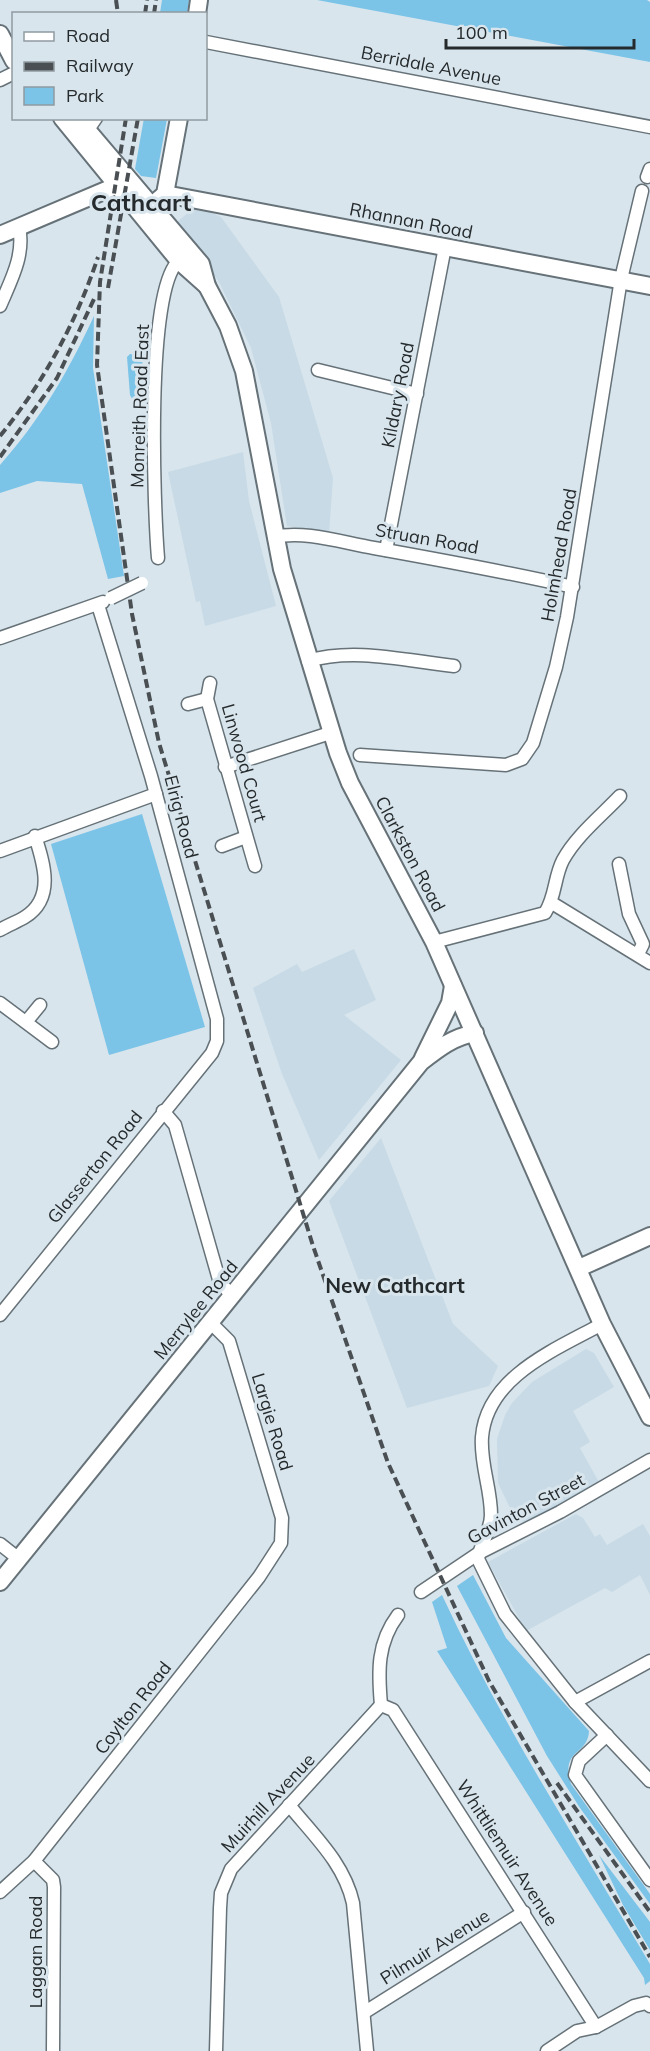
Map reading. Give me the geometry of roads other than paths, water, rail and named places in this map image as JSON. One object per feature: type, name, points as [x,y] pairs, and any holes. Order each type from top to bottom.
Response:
[{"type":"main road","points":[[0,34],[12,59]]},
{"type":"main road","name":"Clarkston Road","points":[[64,120],[179,261],[207,286]]},
{"type":"main road","points":[[151,206],[165,194],[178,120]]},
{"type":"main road","name":"Clarkston Road","points":[[87,123],[151,206],[201,264],[207,286],[228,326],[244,371],[274,537],[330,733],[350,783],[434,942],[602,1324],[650,1417]]},
{"type":"main road","points":[[0,235],[118,185]]},
{"type":"main road","name":"Clarkston Road","points":[[118,185],[151,206]]},
{"type":"main road","name":"Rhannan Road","points":[[165,194],[650,286]]},
{"type":"main road","name":"Merrylee Road","points":[[0,1582],[233,1296],[424,1055],[446,1012],[453,987]]},
{"type":"main road","name":"Merrylee Road","points":[[424,1055],[472,1025]]},
{"type":"main road","points":[[579,1268],[650,1236]]},
{"type":"street","name":"Berridale Avenue","points":[[207,42],[650,127]]},
{"type":"street","points":[[0,80],[12,59]]},
{"type":"street","name":"Holmhead Road","points":[[360,755],[506,765],[522,759],[533,743],[554,676],[573,586],[621,279],[642,191]]},
{"type":"street","points":[[0,306],[14,273],[22,244],[19,227]]},
{"type":"street","name":"Kildary Road","points":[[386,550],[445,247]]},
{"type":"street","name":"Monreith Road East","points":[[158,558],[154,477],[158,349],[165,286],[170,271],[179,261]]},
{"type":"street","points":[[318,370],[417,394]]},
{"type":"street","name":"Struan Road","points":[[274,537],[290,534],[481,566],[573,586]]},
{"type":"street","points":[[0,638],[90,605],[98,606],[142,583]]},
{"type":"street","name":"Elrig Road","points":[[98,606],[156,794],[217,1020],[217,1041]]},
{"type":"street","points":[[308,661],[327,655],[357,655],[454,666]]},
{"type":"street","name":"Linwood Court","points":[[210,683],[207,699],[255,866]]},
{"type":"street","name":"Linwood Court","points":[[188,704],[207,699]]},
{"type":"street","points":[[225,767],[330,733]]},
{"type":"street","points":[[0,851],[35,836],[156,794]]},
{"type":"street","points":[[434,942],[545,913],[552,903],[561,862],[570,849],[620,796]]},
{"type":"street","points":[[0,930],[26,916],[41,898],[46,874],[35,836]]},
{"type":"street","name":"Linwood Court","points":[[222,846],[246,837]]},
{"type":"street","points":[[619,864],[629,914],[643,944],[638,954]]},
{"type":"street","points":[[552,903],[650,963]]},
{"type":"street","points":[[0,1003],[52,1042]]},
{"type":"street","points":[[26,1022],[40,1005]]},
{"type":"street","name":"Glasserton Road","points":[[0,1315],[212,1053],[217,1041]]},
{"type":"street","points":[[163,1111],[175,1125],[220,1283],[233,1296]]},
{"type":"street","name":"Largie Road","points":[[211,1323],[229,1341],[282,1518],[283,1538]]},
{"type":"street","points":[[602,1324],[526,1367],[497,1398],[482,1435],[482,1463],[491,1515],[487,1536],[479,1553],[479,1566],[505,1614],[575,1702],[650,1781]]},
{"type":"street","name":"Gavinton Street","points":[[421,1592],[479,1553],[560,1512],[650,1460]]},
{"type":"street","name":"Coylton Road","points":[[0,1892],[34,1861],[259,1577],[273,1558],[283,1538]]},
{"type":"street","points":[[0,1544],[19,1559]]},
{"type":"street","points":[[381,1705],[378,1659],[391,1625],[398,1615]]},
{"type":"street","points":[[575,1702],[650,1661]]},
{"type":"street","name":"Muirhill Avenue","points":[[216,2051],[221,1893],[239,1859],[381,1705]]},
{"type":"street","name":"Whittliemuir Avenue","points":[[381,1705],[393,1710],[596,2027]]},
{"type":"street","points":[[607,1735],[579,1761],[575,1775],[650,1880]]},
{"type":"street","points":[[289,1805],[341,1868],[349,1884],[368,2051]]},
{"type":"street","name":"Laggan Road","points":[[34,1861],[53,1880],[54,1887],[53,2051]]},
{"type":"street","name":"Pilmuir Avenue","points":[[365,2012],[524,1912]]},
{"type":"street","points":[[547,2051],[577,2031],[596,2027],[634,2006],[648,2005]]},
{"type":"railway","points":[[116,0],[118,12]]},
{"type":"railway","points":[[145,12],[147,0]]},
{"type":"railway","points":[[154,12],[156,0]]},
{"type":"railway","points":[[126,120],[100,282],[97,365],[132,614],[159,743],[313,1246],[388,1463],[489,1681],[650,1957]]},
{"type":"railway","points":[[108,288],[138,120]]},
{"type":"railway","points":[[0,436],[45,373],[80,305],[98,257]]},
{"type":"railway","points":[[0,457],[57,378],[94,299]]},
{"type":"railway","points":[[557,1783],[650,1912]]},
{"type":"district","name":"Cathcart","points":[[141,203]]},
{"type":"district","name":"New Cathcart","points":[[395,1286]]}]
